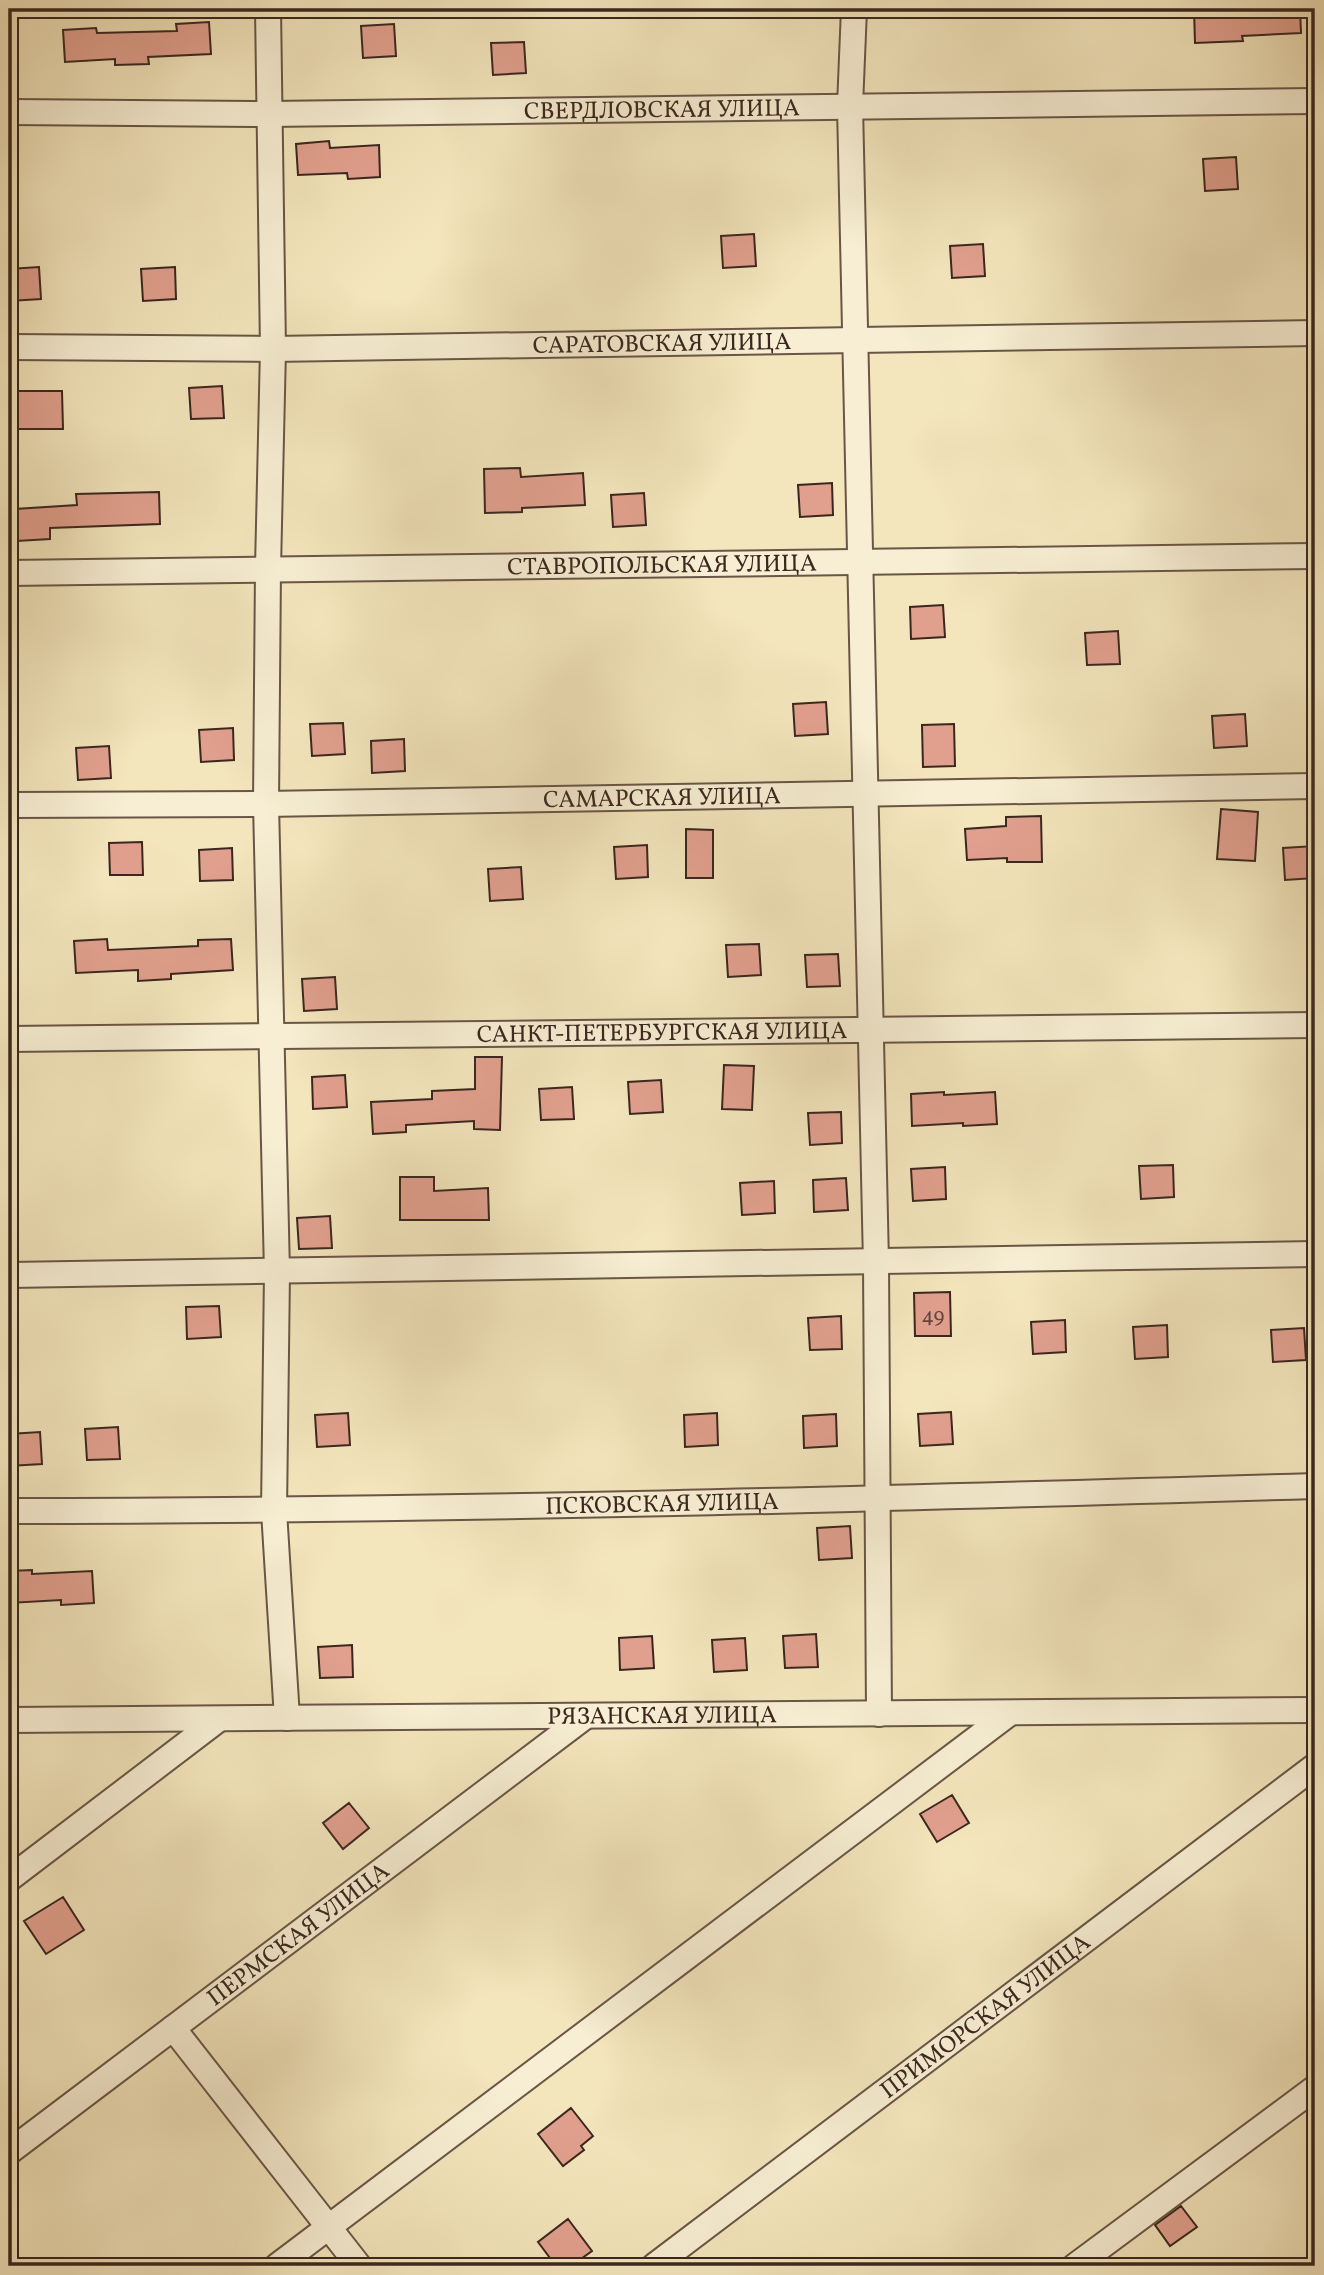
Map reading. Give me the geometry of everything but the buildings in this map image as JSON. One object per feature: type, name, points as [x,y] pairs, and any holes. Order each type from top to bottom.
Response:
[{"type":"street","points":[[268,9],[273,349],[266,804],[277,1272],[274,1511],[287,1718]]},
{"type":"street","points":[[854,9],[850,106],[876,1263],[879,1714]]},
{"type":"street","name":"СВЕРДЛОВСКАЯ УЛИЦА","points":[[9,112],[269,114],[1315,101]]},
{"type":"street","name":"САРАТОВСКАЯ УЛИЦА","points":[[9,347],[273,349],[1315,333]]},
{"type":"street","name":"СТАВРОПОЛЬСКАЯ УЛИЦА","points":[[9,573],[1315,556]]},
{"type":"street","name":"САМАРСКАЯ УЛИЦА","points":[[9,805],[266,804],[1315,786]]},
{"type":"street","name":"САНКТ-ПЕТЕРБУРГСКАЯ УЛИЦА","points":[[9,1039],[1315,1025]]},
{"type":"street","points":[[9,1275],[1315,1254]]},
{"type":"street","name":"ПСКОВСКАЯ УЛИЦА","points":[[9,1510],[274,1511],[879,1499],[1315,1486]]},
{"type":"street","name":"РЯЗАНСКАЯ УЛИЦА","points":[[9,1720],[1315,1710]]},
{"type":"street","points":[[277,2266],[1010,1713]]},
{"type":"street","name":"ПЕРМСКАЯ УЛИЦА","points":[[9,2152],[586,1716]]},
{"type":"street","points":[[9,1879],[219,1719]]},
{"type":"street","name":"ПРИМОРСКАЯ УЛИЦА","points":[[654,2266],[1315,1766]]},
{"type":"street","points":[[173,2028],[359,2266]]},
{"type":"street","points":[[1075,2266],[1315,2088]]}]
